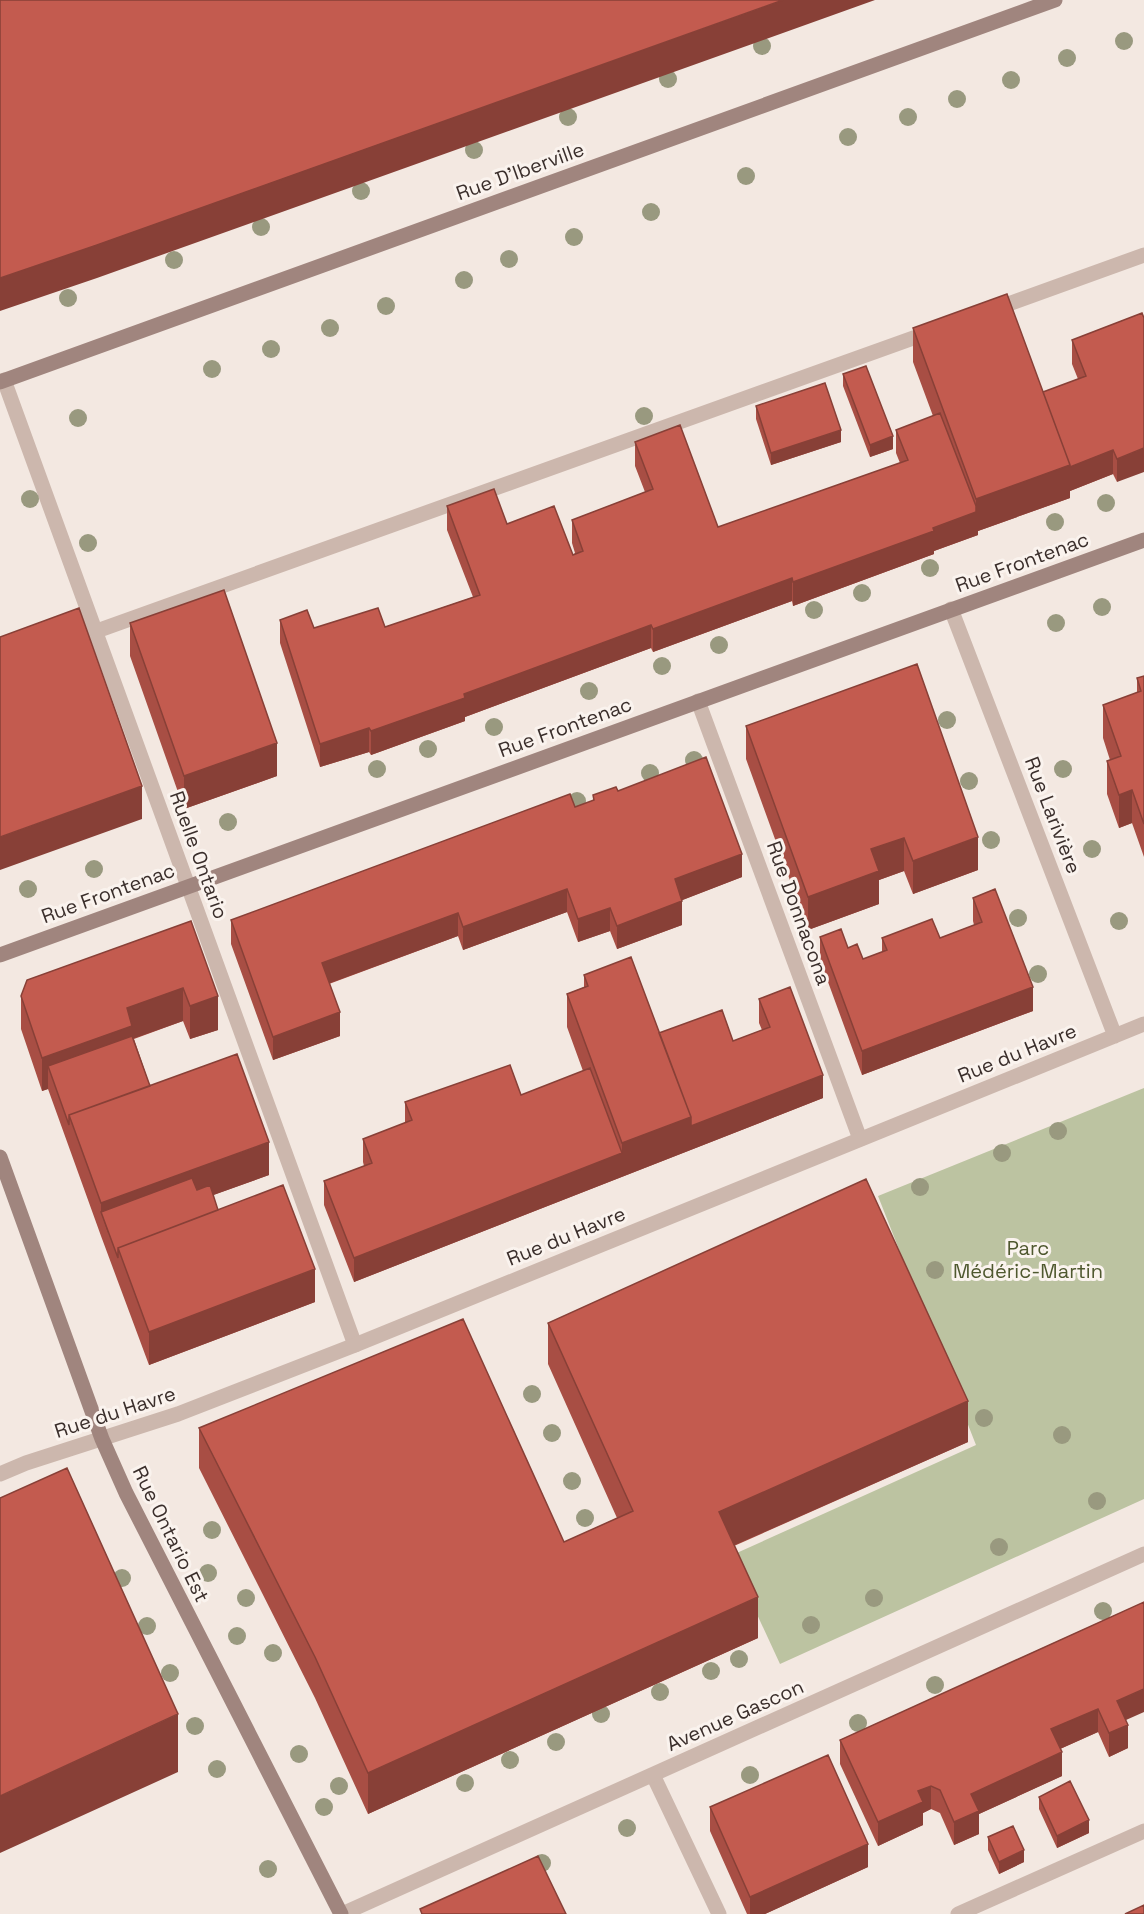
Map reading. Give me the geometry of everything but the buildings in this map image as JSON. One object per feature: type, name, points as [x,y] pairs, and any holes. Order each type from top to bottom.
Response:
[{"type":"main road","name":"Rue D'Iberville","points":[[2,381],[1055,0]]},
{"type":"main road","name":"Rue Frontenac","points":[[0,954],[1144,540]]},
{"type":"main road","name":"Rue Ontario Est","points":[[0,1157],[102,1439],[140,1521],[341,1914]]},
{"type":"street","points":[[975,316],[1144,255]]},
{"type":"street","points":[[94,632],[941,328]]},
{"type":"street","name":"Ruelle Ontario","points":[[2,381],[189,886],[355,1345]]},
{"type":"street","name":"Rue Larivière","points":[[951,609],[1115,1036]]},
{"type":"street","name":"Rue Donnacona","points":[[698,701],[860,1139]]},
{"type":"street","name":"Rue du Havre","points":[[0,1474],[26,1463],[177,1414],[355,1345],[1144,1024]]},
{"type":"street","name":"Avenue Gascon","points":[[341,1914],[1144,1554]]},
{"type":"street","points":[[653,1775],[720,1914]]},
{"type":"street","points":[[958,1914],[1144,1831]]},
{"type":"green space","name":"Parc Médéric-Martin","points":[[1144,1088],[1144,1499],[780,1664],[730,1556],[976,1445],[878,1196]]}]
